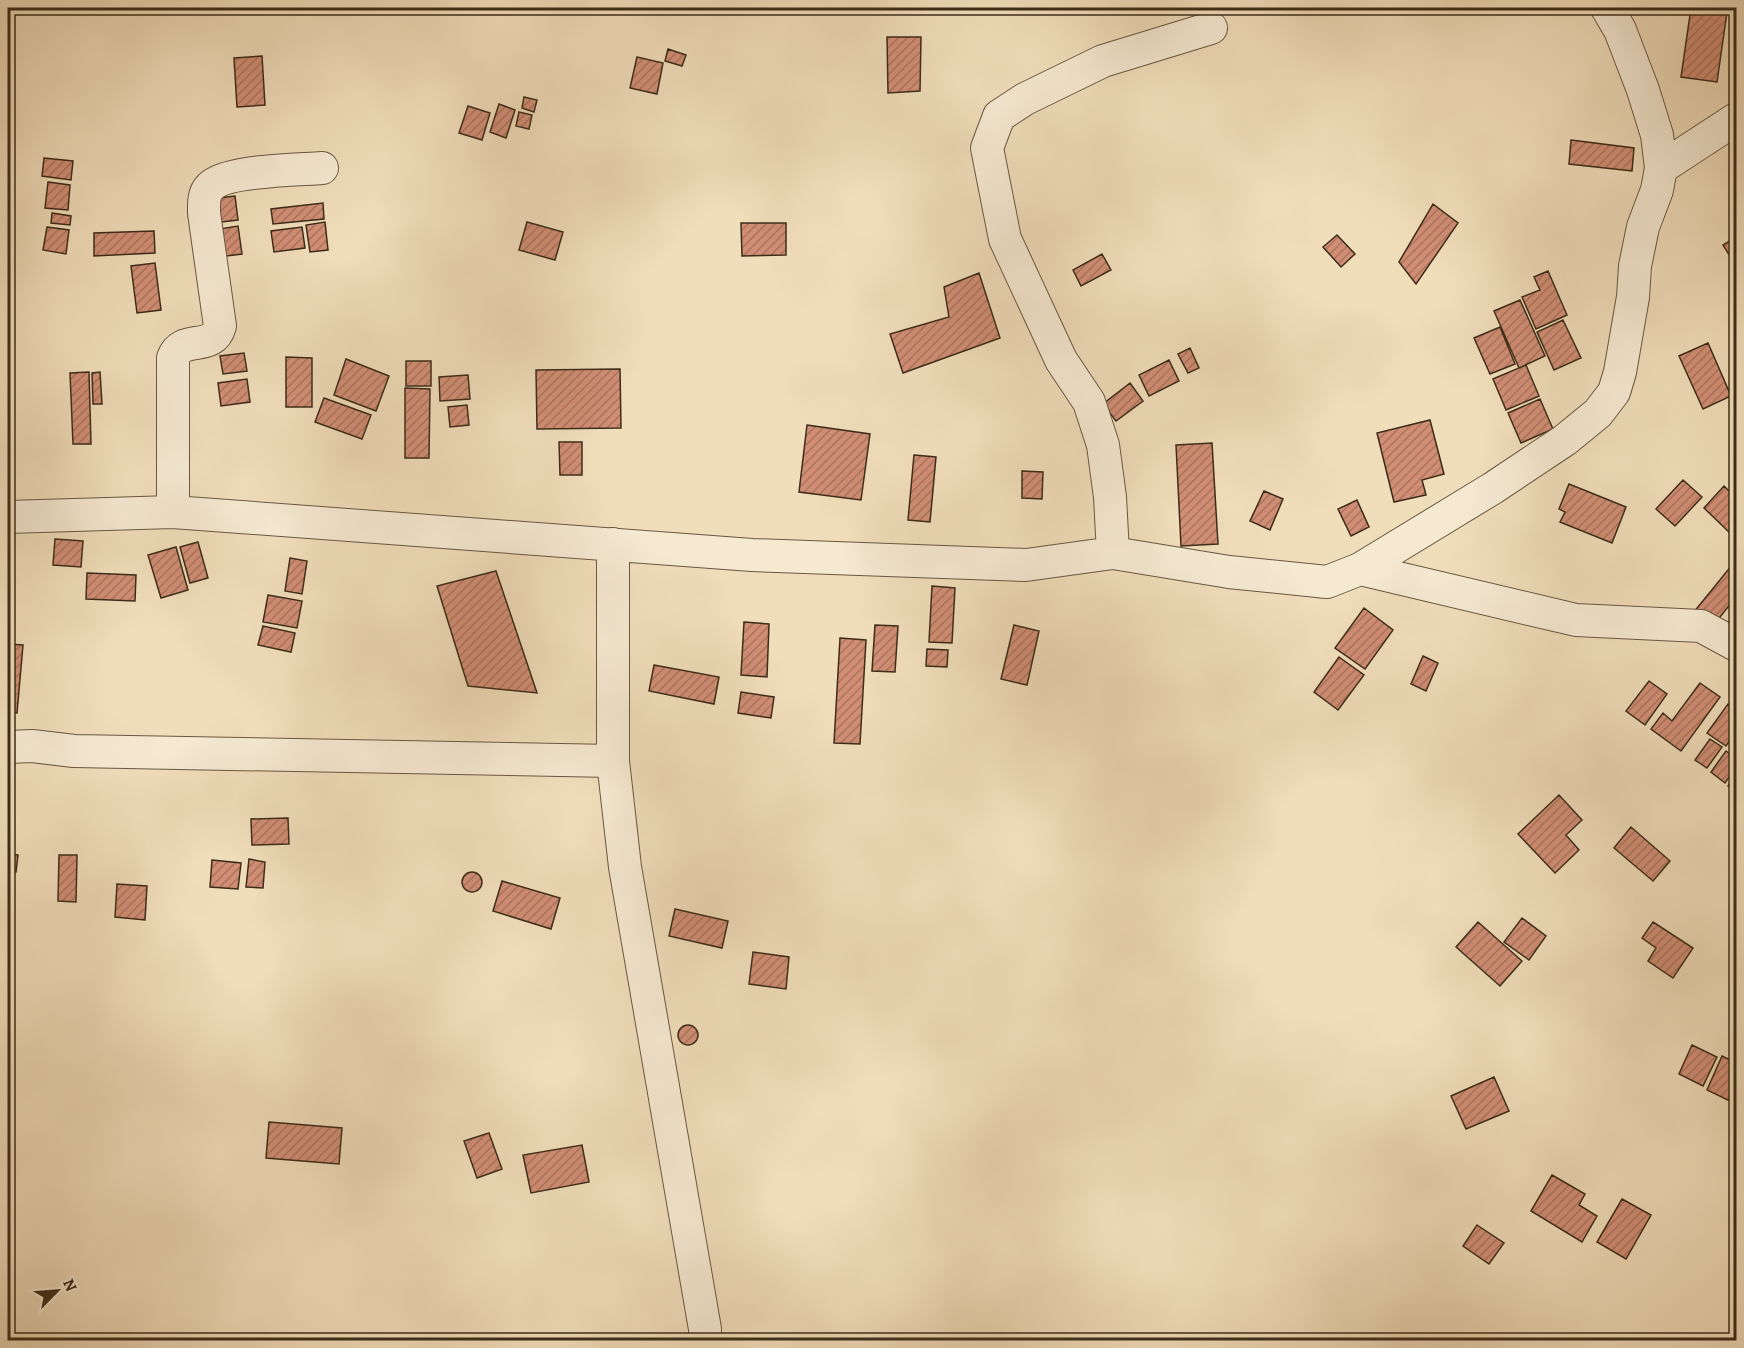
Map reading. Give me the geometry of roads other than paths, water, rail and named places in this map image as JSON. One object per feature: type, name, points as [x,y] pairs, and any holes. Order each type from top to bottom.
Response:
[{"type":"street","points":[[8,517],[173,512],[752,555],[1026,565],[1113,553],[1229,572],[1328,582],[1360,569],[1493,488],[1566,440],[1598,413],[1614,392],[1620,372],[1643,227],[1657,190],[1661,168],[1657,135],[1643,90],[1620,30],[1607,8]]},
{"type":"street","points":[[1113,553],[1110,497],[1103,445],[1089,402],[1061,360],[1005,238],[987,148],[999,116],[1025,99],[1103,61],[1211,28]]},
{"type":"street","points":[[1661,168],[1737,119]]},
{"type":"street","points":[[173,512],[173,358],[176,350],[182,346],[211,340],[216,336],[220,326],[204,213],[204,195],[219,181],[236,175],[322,168]]},
{"type":"street","points":[[613,544],[614,761],[626,867],[705,1329],[705,1341]]},
{"type":"street","points":[[1360,569],[1576,620],[1701,626],[1737,645]]},
{"type":"street","points":[[8,747],[32,746],[86,751],[614,761]]}]
